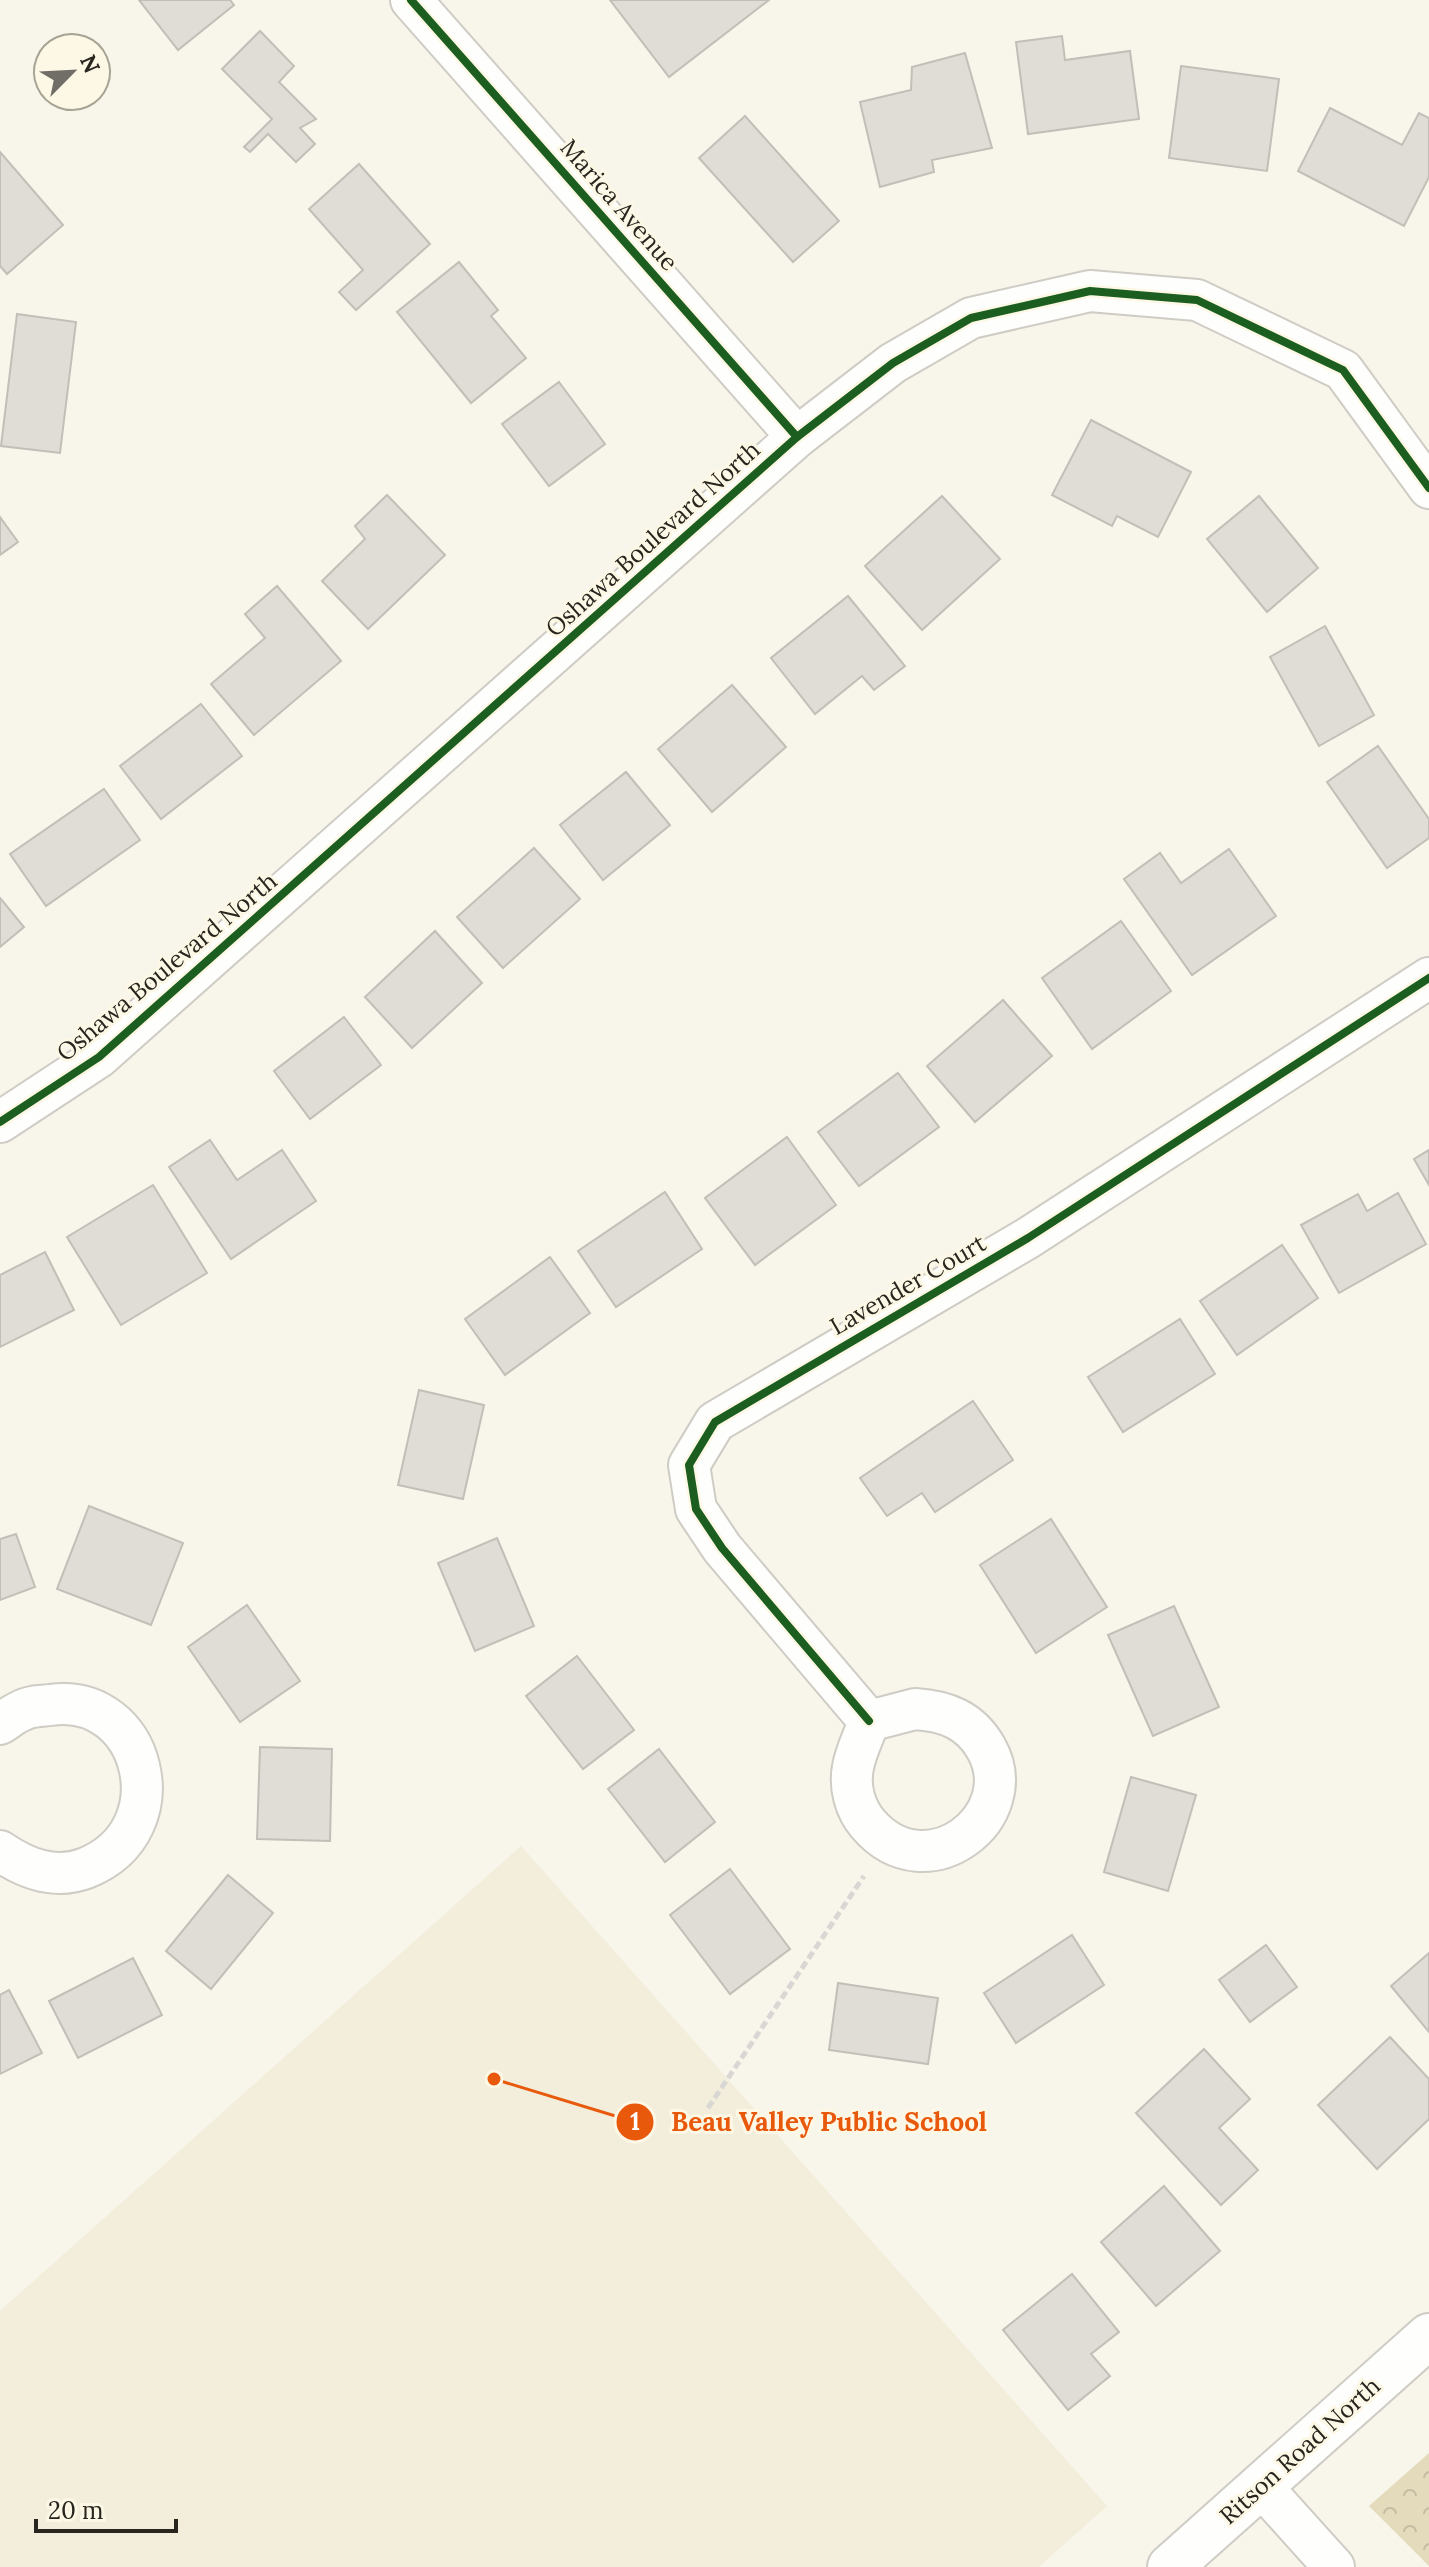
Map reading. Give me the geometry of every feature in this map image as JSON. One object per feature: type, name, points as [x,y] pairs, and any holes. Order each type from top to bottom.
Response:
[{"type":"main road","name":"Ritson Road North","points":[[1170,2567],[1429,2336]]},
{"type":"street","name":"Marica Avenue","points":[[411,0],[797,437]]},
{"type":"street","name":"Oshawa Boulevard North","points":[[0,1122],[99,1057],[797,437],[893,363],[971,318],[1090,291],[1197,300],[1343,370],[1429,488]]},
{"type":"street","name":"Lavender Court","points":[[869,1721],[722,1548],[696,1509],[689,1465],[715,1422],[1028,1238],[1429,978]]},
{"type":"street","points":[[0,1724],[23,1709],[66,1703],[95,1710],[123,1732],[138,1757],[143,1780],[140,1810],[125,1842],[102,1862],[78,1871],[48,1873],[21,1866],[0,1851]]},
{"type":"street","points":[[915,1709],[937,1710],[958,1718],[975,1732],[988,1751],[993,1773],[992,1795],[985,1816],[969,1835],[947,1848],[923,1852],[887,1843],[861,1816],[853,1793],[852,1768],[869,1721],[915,1709]]},
{"type":"street","points":[[1261,2486],[1334,2567]]},
{"type":"path","points":[[708,2108],[887,1843]]},
{"type":"shaded area","points":[[521,1846],[1107,2506],[1039,2567],[0,2567],[0,2311]]},
{"type":"green space","points":[[1429,2453],[1429,2566],[1369,2506]]},
{"type":"building","points":[[139,0],[230,0],[234,5],[178,50]]},
{"type":"building","points":[[610,0],[769,0],[669,77]]},
{"type":"building","points":[[260,31],[294,66],[279,82],[316,119],[300,128],[315,144],[296,162],[268,134],[250,152],[244,147],[272,119],[222,69]]},
{"type":"building","points":[[1062,36],[1065,60],[1130,51],[1139,119],[1028,134],[1016,42]]},
{"type":"building","points":[[965,53],[992,148],[932,160],[934,172],[880,187],[860,102],[911,90],[912,67]]},
{"type":"building","points":[[1181,66],[1279,79],[1267,171],[1169,158]]},
{"type":"building","points":[[1330,108],[1402,145],[1419,113],[1429,118],[1429,177],[1404,226],[1298,171]]},
{"type":"building","points":[[745,116],[839,221],[793,262],[699,158]]},
{"type":"building","points":[[0,152],[63,225],[7,274],[0,266]]},
{"type":"building","points":[[359,164],[430,244],[356,310],[339,292],[363,270],[309,209]]},
{"type":"building","points":[[459,262],[498,310],[491,316],[526,358],[471,403],[397,312]]},
{"type":"building","points":[[17,314],[76,322],[60,453],[1,446]]},
{"type":"building","points":[[559,382],[605,444],[549,486],[502,424]]},
{"type":"building","points":[[1091,420],[1191,472],[1158,537],[1117,516],[1112,526],[1052,495]]},
{"type":"building","points":[[387,495],[445,555],[368,629],[322,581],[365,539],[355,526]]},
{"type":"building","points":[[942,496],[1000,559],[922,630],[865,566]]},
{"type":"building","points":[[1259,496],[1318,568],[1267,612],[1207,539]]},
{"type":"building","points":[[0,517],[18,542],[0,555]]},
{"type":"building","points":[[277,586],[341,661],[254,735],[211,684],[265,638],[245,614]]},
{"type":"building","points":[[848,596],[905,666],[874,690],[862,676],[815,714],[771,658]]},
{"type":"building","points":[[1325,626],[1374,715],[1319,746],[1270,657]]},
{"type":"building","points":[[732,685],[786,747],[712,812],[658,749]]},
{"type":"building","points":[[201,704],[242,756],[161,819],[120,766]]},
{"type":"building","points":[[1378,746],[1429,819],[1429,838],[1387,868],[1327,782]]},
{"type":"building","points":[[626,772],[670,825],[603,880],[560,825]]},
{"type":"building","points":[[104,789],[140,840],[46,906],[10,854]]},
{"type":"building","points":[[534,848],[580,899],[503,968],[457,917]]},
{"type":"building","points":[[1229,849],[1276,916],[1192,975],[1124,879],[1160,853],[1181,883]]},
{"type":"building","points":[[0,898],[24,927],[0,947]]},
{"type":"building","points":[[1121,921],[1171,991],[1092,1049],[1042,978]]},
{"type":"building","points":[[435,931],[482,983],[412,1048],[365,997]]},
{"type":"building","points":[[1003,1000],[1052,1056],[975,1122],[927,1066]]},
{"type":"building","points":[[344,1017],[381,1065],[310,1119],[274,1071]]},
{"type":"building","points":[[898,1073],[939,1127],[859,1186],[818,1132]]},
{"type":"building","points":[[787,1137],[836,1205],[755,1265],[705,1198]]},
{"type":"building","points":[[210,1140],[237,1180],[282,1150],[316,1201],[231,1259],[169,1167]]},
{"type":"building","points":[[1429,1150],[1429,1185],[1414,1159]]},
{"type":"building","points":[[153,1185],[207,1273],[121,1325],[67,1237]]},
{"type":"building","points":[[665,1192],[702,1249],[616,1307],[578,1251]]},
{"type":"building","points":[[1398,1193],[1426,1244],[1339,1293],[1301,1225],[1358,1194],[1367,1211]]},
{"type":"building","points":[[1282,1245],[1318,1298],[1237,1355],[1200,1301]]},
{"type":"building","points":[[45,1252],[74,1310],[0,1347],[0,1275]]},
{"type":"building","points":[[550,1257],[590,1313],[505,1375],[465,1319]]},
{"type":"building","points":[[1180,1319],[1215,1374],[1123,1432],[1088,1377]]},
{"type":"building","points":[[419,1390],[484,1405],[463,1499],[398,1485]]},
{"type":"building","points":[[973,1401],[1013,1460],[935,1512],[922,1493],[887,1516],[860,1478]]},
{"type":"building","points":[[89,1506],[183,1543],[151,1625],[57,1589]]},
{"type":"building","points":[[1051,1519],[1107,1607],[1036,1653],[980,1565]]},
{"type":"building","points":[[16,1534],[35,1587],[0,1600],[0,1539]]},
{"type":"building","points":[[497,1538],[534,1626],[475,1651],[438,1563]]},
{"type":"building","points":[[247,1605],[300,1681],[240,1722],[188,1647]]},
{"type":"building","points":[[1174,1606],[1219,1707],[1153,1736],[1108,1635]]},
{"type":"building","points":[[577,1656],[634,1730],[583,1769],[526,1696]]},
{"type":"building","points":[[260,1747],[332,1749],[330,1841],[257,1839]]},
{"type":"building","points":[[659,1749],[715,1822],[665,1862],[608,1789]]},
{"type":"building","points":[[1131,1777],[1196,1795],[1168,1891],[1104,1872]]},
{"type":"building","points":[[730,1869],[790,1949],[730,1994],[670,1915]]},
{"type":"building","points":[[228,1875],[273,1913],[211,1989],[166,1951]]},
{"type":"building","points":[[1072,1935],[1104,1985],[1016,2043],[984,1993]]},
{"type":"building","points":[[1266,1945],[1297,1987],[1250,2022],[1219,1980]]},
{"type":"building","points":[[1429,1953],[1429,2032],[1391,1986]]},
{"type":"building","points":[[133,1958],[162,2015],[78,2058],[49,2001]]},
{"type":"building","points":[[838,1983],[938,1998],[928,2064],[829,2050]]},
{"type":"building","points":[[9,1990],[42,2053],[0,2074],[0,1995]]},
{"type":"building","points":[[1390,2037],[1429,2079],[1429,2119],[1377,2169],[1318,2105]]},
{"type":"building","points":[[1204,2049],[1250,2099],[1219,2128],[1258,2170],[1221,2205],[1136,2113]]},
{"type":"building","points":[[1164,2186],[1220,2251],[1156,2306],[1101,2242]]},
{"type":"building","points":[[1072,2274],[1119,2332],[1091,2354],[1110,2376],[1068,2410],[1003,2330]]},
{"type":"cycle path","points":[[411,0],[797,437]]},
{"type":"cycle path","points":[[0,1122],[99,1057],[797,437],[893,363],[971,318],[1090,291],[1197,300],[1343,370],[1429,488]]},
{"type":"cycle path","points":[[869,1721],[722,1548],[696,1509],[689,1465],[715,1422],[1028,1238],[1429,978]]},
{"type":"place","name":"Beau Valley Public School","points":[[494,2079]]}]
